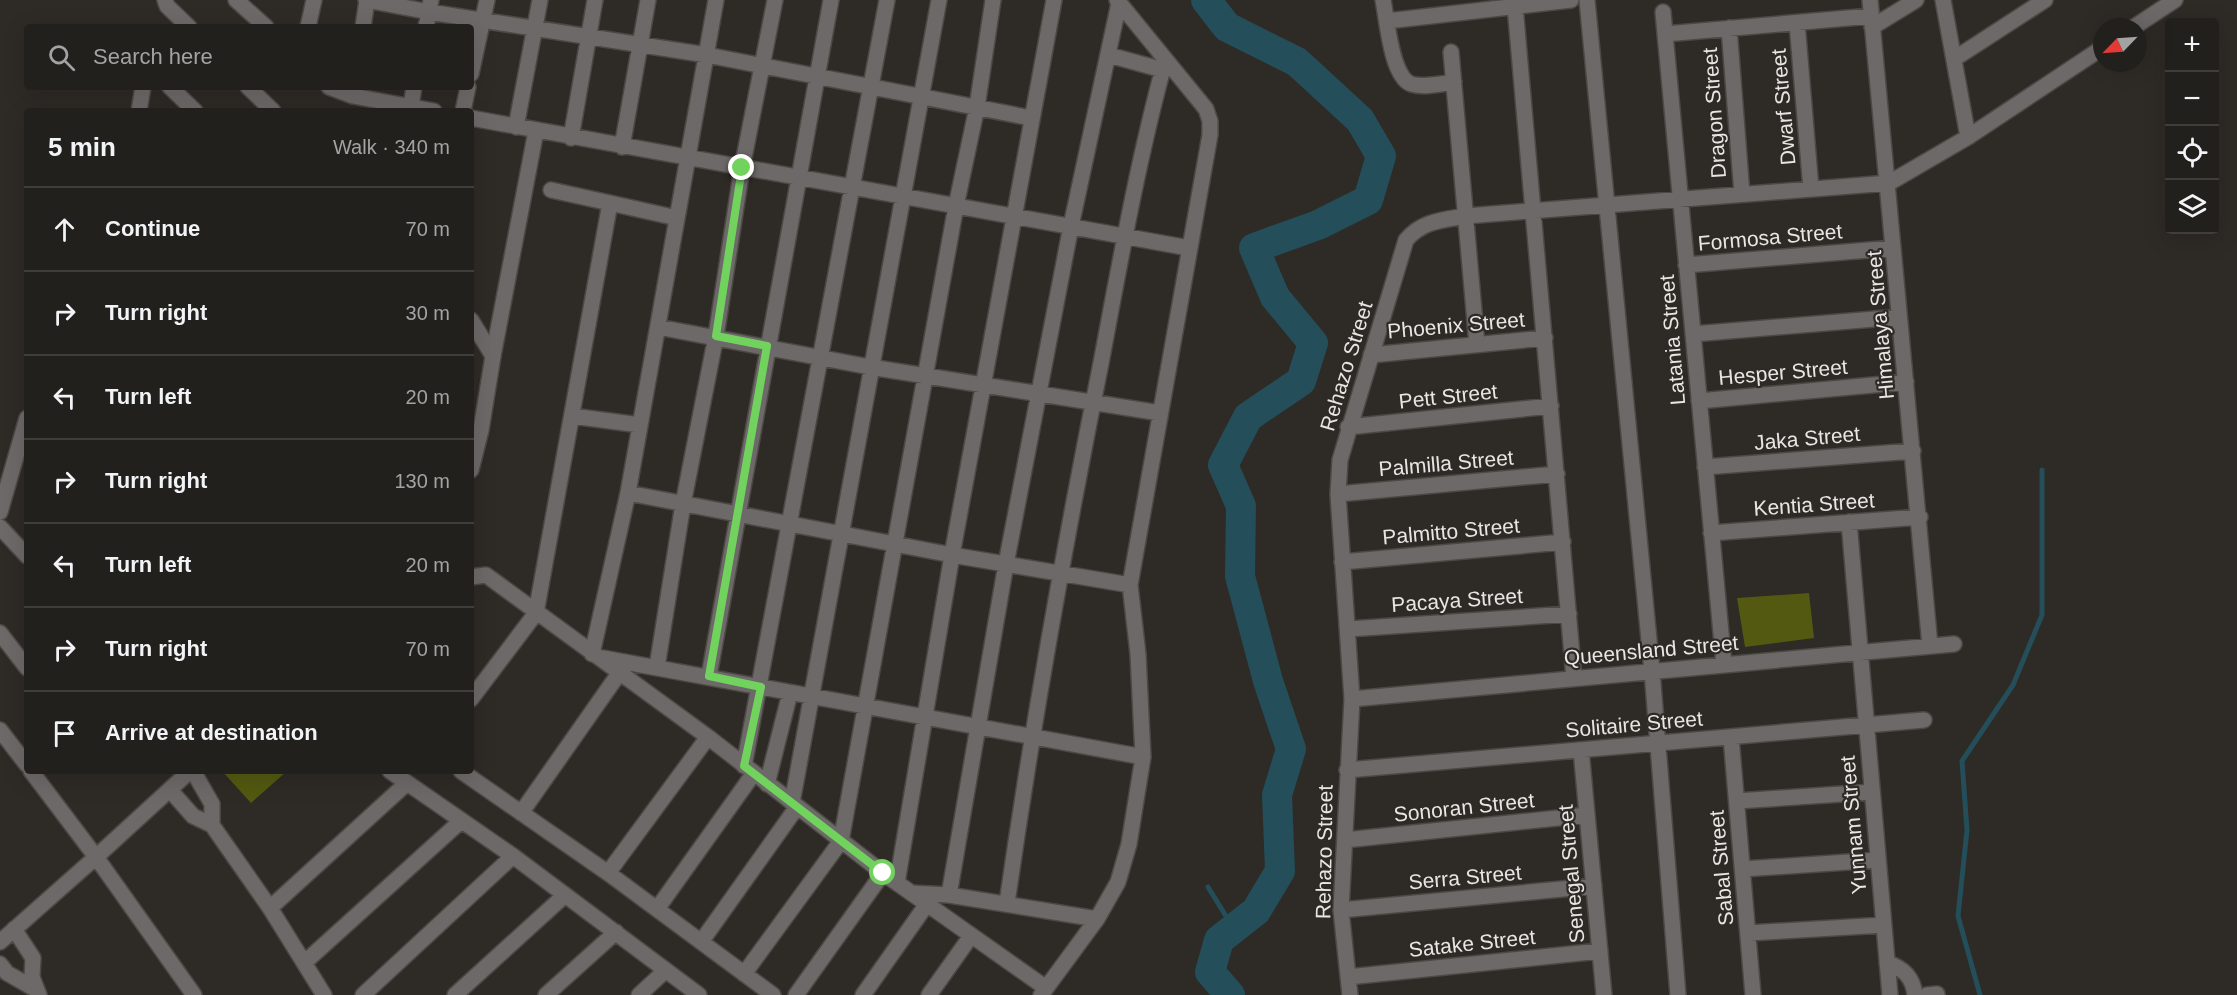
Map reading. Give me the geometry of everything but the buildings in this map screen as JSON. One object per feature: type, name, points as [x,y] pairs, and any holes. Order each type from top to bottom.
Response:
[{"type":"street","points":[[165,0],[186,24]]},
{"type":"street","points":[[236,0],[263,24]]},
{"type":"street","points":[[309,24],[314,0]]},
{"type":"street","points":[[363,24],[367,0],[429,13],[707,54],[1031,118]]},
{"type":"street","points":[[474,61],[487,0]]},
{"type":"street","points":[[516,127],[540,0]]},
{"type":"street","points":[[571,138],[595,0]]},
{"type":"street","points":[[622,147],[648,0]]},
{"type":"street","points":[[595,656],[628,493],[716,0]]},
{"type":"street","points":[[657,667],[683,504],[716,336],[742,168],[764,66],[775,0]]},
{"type":"street","points":[[709,676],[831,0]]},
{"type":"street","points":[[657,909],[749,769],[761,687],[820,356],[887,0]]},
{"type":"street","points":[[701,942],[795,805],[870,367],[939,0]]},
{"type":"street","points":[[744,974],[841,841],[867,708],[956,206],[977,107],[993,0]]},
{"type":"street","points":[[897,883],[952,555],[1054,0]]},
{"type":"street","points":[[1383,0],[1395,60],[1402,78],[1410,84],[1420,85],[1454,82]]},
{"type":"street","points":[[1388,21],[1443,7],[1515,6],[1570,0]]},
{"type":"street","points":[[1587,0],[1652,671],[1678,995]]},
{"type":"street","name":"Himalaya Street","points":[[1870,0],[1920,517],[1930,646]]},
{"type":"street","points":[[1665,34],[1797,23],[1872,21],[1916,0]]},
{"type":"street","points":[[1943,0],[1968,137]]},
{"type":"street","points":[[1954,59],[2045,0]]},
{"type":"street","points":[[2147,18],[2175,0]]},
{"type":"street","points":[[949,895],[1006,564],[1071,226],[1109,55],[1118,2]]},
{"type":"street","points":[[474,577],[486,575],[620,672],[1043,992],[1097,919],[1118,882],[1129,844],[1143,756],[1138,654],[1130,585],[1210,135],[1210,121],[1206,108],[1164,66],[1118,2]]},
{"type":"street","points":[[1515,6],[1574,678]]},
{"type":"street","name":"Latania Street","points":[[1663,12],[1724,664]]},
{"type":"street","name":"Dwarf Street","points":[[1797,23],[1811,189]]},
{"type":"street","name":"Dragon Street","points":[[1729,28],[1742,194]]},
{"type":"street","points":[[1451,52],[1477,345]]},
{"type":"street","points":[[1888,183],[1968,137],[2093,54]]},
{"type":"street","points":[[1109,55],[1164,66]]},
{"type":"street","points":[[1007,903],[1030,737],[1059,573],[1125,237],[1164,66]]},
{"type":"street","points":[[140,108],[142,90]]},
{"type":"street","points":[[173,90],[192,108]]},
{"type":"street","points":[[251,90],[270,108]]},
{"type":"street","points":[[411,106],[414,90]]},
{"type":"street","points":[[464,108],[467,90]]},
{"type":"street","points":[[354,91],[420,108]]},
{"type":"street","points":[[474,119],[571,138],[1189,248]]},
{"type":"street","points":[[474,458],[536,131]]},
{"type":"street","name":"Rehazo Street","points":[[1350,995],[1341,910],[1352,699],[1338,494],[1340,460],[1348,427],[1406,240],[1415,230],[1425,224],[1466,216],[1888,183]]},
{"type":"street","points":[[551,190],[677,218]]},
{"type":"street","points":[[474,695],[536,613],[610,203]]},
{"type":"street","name":"Formosa Street","points":[[1686,265],[1893,248]]},
{"type":"street","points":[[1693,334],[1899,317]]},
{"type":"street","points":[[474,325],[493,356]]},
{"type":"street","points":[[658,327],[716,336],[870,367],[1160,413]]},
{"type":"street","name":"Phoenix Street","points":[[1371,355],[1545,338]]},
{"type":"street","name":"Hesper Street","points":[[1699,402],[1906,382]]},
{"type":"street","name":"Pett Street","points":[[1348,427],[1551,406]]},
{"type":"street","points":[[573,416],[640,425]]},
{"type":"street","points":[[0,513],[22,463],[24,445]]},
{"type":"street","name":"Jaka Street","points":[[1705,467],[1913,451]]},
{"type":"street","name":"Palmilla Street","points":[[1338,494],[1557,474]]},
{"type":"street","points":[[628,493],[952,555],[1130,585]]},
{"type":"street","name":"Kentia Street","points":[[1711,533],[1920,517]]},
{"type":"street","name":"Yunnam Street","points":[[1849,522],[1890,995]]},
{"type":"street","points":[[0,527],[24,553]]},
{"type":"street","name":"Palmitto Street","points":[[1342,562],[1563,542]]},
{"type":"street","name":"Pacaya Street","points":[[1349,629],[1569,614]]},
{"type":"street","points":[[0,633],[24,661]]},
{"type":"street","name":"Queensland Street","points":[[1352,699],[1954,644]]},
{"type":"street","points":[[595,656],[867,708],[1143,756]]},
{"type":"street","points":[[521,813],[620,672]]},
{"type":"street","points":[[768,784],[790,693]]},
{"type":"street","name":"Solitaire Street","points":[[1347,770],[1924,720]]},
{"type":"street","points":[[0,730],[24,761]]},
{"type":"street","points":[[608,873],[708,737]]},
{"type":"street","name":"Sabal Street","points":[[1731,737],[1753,995]]},
{"type":"street","name":"Senegal Street","points":[[1581,750],[1604,995]]},
{"type":"street","points":[[33,774],[96,857],[194,995]]},
{"type":"street","points":[[0,942],[188,774]]},
{"type":"street","points":[[193,774],[212,804],[212,825]]},
{"type":"street","points":[[394,774],[513,856],[699,995]]},
{"type":"street","points":[[465,774],[608,873],[772,995]]},
{"type":"street","points":[[270,908],[407,783]]},
{"type":"street","points":[[170,789],[193,816],[212,825],[270,908],[324,995]]},
{"type":"street","points":[[1737,801],[1872,792]]},
{"type":"street","name":"Sonoran Street","points":[[1345,840],[1587,815]]},
{"type":"street","points":[[304,963],[461,821]]},
{"type":"street","points":[[363,995],[513,856]]},
{"type":"street","points":[[1743,869],[1878,860]]},
{"type":"street","points":[[796,995],[883,873]]},
{"type":"street","name":"Serra Street","points":[[1341,910],[1594,886]]},
{"type":"street","points":[[911,892],[1007,903],[1097,919]]},
{"type":"street","points":[[455,995],[565,895]]},
{"type":"street","points":[[863,995],[927,904]]},
{"type":"street","points":[[1748,933],[1884,925]]},
{"type":"street","points":[[14,930],[33,958],[37,992]]},
{"type":"street","points":[[546,995],[616,932]]},
{"type":"street","points":[[929,995],[971,936]]},
{"type":"street","name":"Satake Street","points":[[1348,977],[1600,951]]},
{"type":"street","points":[[1887,963],[1896,965],[1911,978],[1915,995]]},
{"type":"street","points":[[0,964],[7,973],[37,992]]},
{"type":"street","points":[[639,995],[666,970]]},
{"type":"green space","points":[[1809,593],[1814,638],[1745,647],[1737,598]]},
{"type":"green space","points":[[225,774],[284,774],[251,803]]},
{"type":"waterway","points":[[1206,0],[1227,27],[1297,62],[1360,120],[1381,156],[1368,200],[1318,225],[1254,248],[1275,297],[1313,343],[1301,381],[1248,417],[1223,465],[1241,506],[1240,576],[1268,681],[1291,749],[1277,795],[1280,871],[1256,911],[1219,940],[1210,972],[1230,995]]},
{"type":"waterway","points":[[1980,995],[1958,916],[1967,830],[1962,761],[2013,685],[2042,615],[2042,470]]},
{"type":"waterway","points":[[1208,887],[1234,929]]},
{"type":"route","points":[[742,168],[716,336],[767,346],[709,676],[761,687],[744,766],[883,873]]}]
